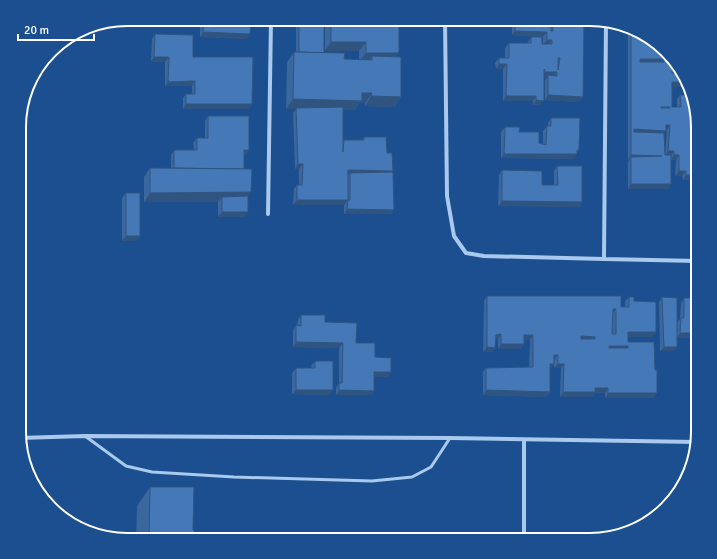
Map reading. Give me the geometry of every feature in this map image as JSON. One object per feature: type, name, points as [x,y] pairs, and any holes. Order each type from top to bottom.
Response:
[{"type":"street","points":[[268,214],[272,26]]},
{"type":"street","points":[[445,26],[447,196],[454,236],[466,253],[484,256],[691,261]]},
{"type":"street","points":[[604,259],[606,28]]},
{"type":"street","points":[[26,438],[85,436],[450,438],[690,442]]},
{"type":"street","points":[[524,440],[524,533]]},
{"type":"lane","points":[[85,436],[126,466],[152,472],[234,477],[372,481],[412,477],[431,467],[450,438]]},
{"type":"building","points":[[203,26],[251,26],[250,34],[203,32]]},
{"type":"building","points":[[299,26],[324,26],[324,53],[299,52]]},
{"type":"building","points":[[331,26],[399,26],[399,53],[366,53],[366,42],[331,42]]},
{"type":"building","points":[[515,26],[551,26],[551,31],[553,31],[553,26],[584,26],[583,97],[548,95],[548,75],[557,76],[557,72],[545,72],[544,69],[544,101],[536,100],[536,96],[506,96],[507,64],[499,64],[499,58],[509,58],[509,43],[531,43],[531,37],[542,37],[542,44],[552,44],[552,40],[547,40],[547,32],[515,31]],"holes":[[[558,58],[560,58],[558,70]]]},
{"type":"building","points":[[155,34],[193,35],[193,57],[253,57],[252,104],[186,104],[186,94],[195,94],[195,81],[168,82],[169,57],[154,57]]},
{"type":"building","points":[[631,36],[646,43],[656,51],[664,59],[666,61],[672,70],[672,73],[674,72],[677,77],[680,82],[672,82],[672,107],[681,107],[680,95],[686,95],[688,101],[691,121],[691,175],[686,175],[686,171],[679,171],[679,155],[674,155],[674,151],[668,151],[670,125],[666,125],[666,131],[634,129],[634,132],[664,133],[665,155],[671,155],[671,184],[631,184],[631,157],[662,156],[631,155]],"holes":[[[640,59],[664,59],[664,62],[640,62]]]},
{"type":"building","points":[[294,52],[345,53],[344,59],[372,60],[372,56],[401,57],[401,97],[371,96],[372,93],[362,93],[362,101],[293,99]]},
{"type":"building","points":[[343,107],[343,152],[344,140],[364,140],[364,137],[386,137],[387,153],[392,153],[393,171],[348,170],[348,200],[297,200],[297,185],[302,185],[303,164],[298,164],[296,108]]},
{"type":"building","points":[[208,116],[249,116],[249,150],[244,150],[244,169],[174,168],[174,150],[197,150],[197,138],[208,138]]},
{"type":"building","points":[[551,118],[580,118],[579,150],[577,150],[577,154],[504,154],[505,127],[520,127],[519,132],[539,132],[539,143],[546,145],[547,126],[551,126]]},
{"type":"building","points":[[557,166],[582,166],[582,202],[502,201],[502,170],[542,171],[542,185],[558,185]]},
{"type":"building","points":[[150,168],[252,169],[251,192],[150,193]]},
{"type":"building","points":[[393,172],[394,210],[347,209],[348,200],[350,200],[350,173]]},
{"type":"building","points":[[126,193],[140,193],[140,236],[126,236]]},
{"type":"building","points":[[248,196],[248,212],[222,212],[222,197]]},
{"type":"building","points":[[487,296],[621,296],[621,307],[629,307],[629,297],[634,297],[634,301],[656,302],[656,332],[628,332],[628,342],[654,342],[655,370],[657,370],[657,393],[608,393],[608,388],[595,388],[595,392],[563,392],[564,364],[558,364],[558,355],[554,355],[554,364],[550,364],[550,392],[486,390],[486,368],[533,367],[533,335],[524,335],[524,344],[501,344],[501,334],[496,335],[495,348],[487,347]],"holes":[[[613,309],[616,309],[616,334],[612,334]],[[581,336],[595,337],[595,339],[581,339]],[[609,346],[628,346],[628,348],[609,348]]]},
{"type":"building","points":[[662,297],[677,298],[677,347],[664,347]]},
{"type":"building","points":[[684,298],[691,298],[691,333],[680,333],[681,318],[684,318]]},
{"type":"building","points":[[301,315],[325,315],[325,322],[357,323],[356,343],[375,343],[375,357],[391,358],[391,372],[374,372],[374,391],[339,390],[339,383],[342,383],[343,343],[296,342],[296,325],[301,326]]},
{"type":"building","points":[[315,361],[333,361],[333,390],[296,390],[296,368],[315,368]]},
{"type":"building","points":[[150,487],[194,487],[193,530],[195,533],[149,533]]}]
